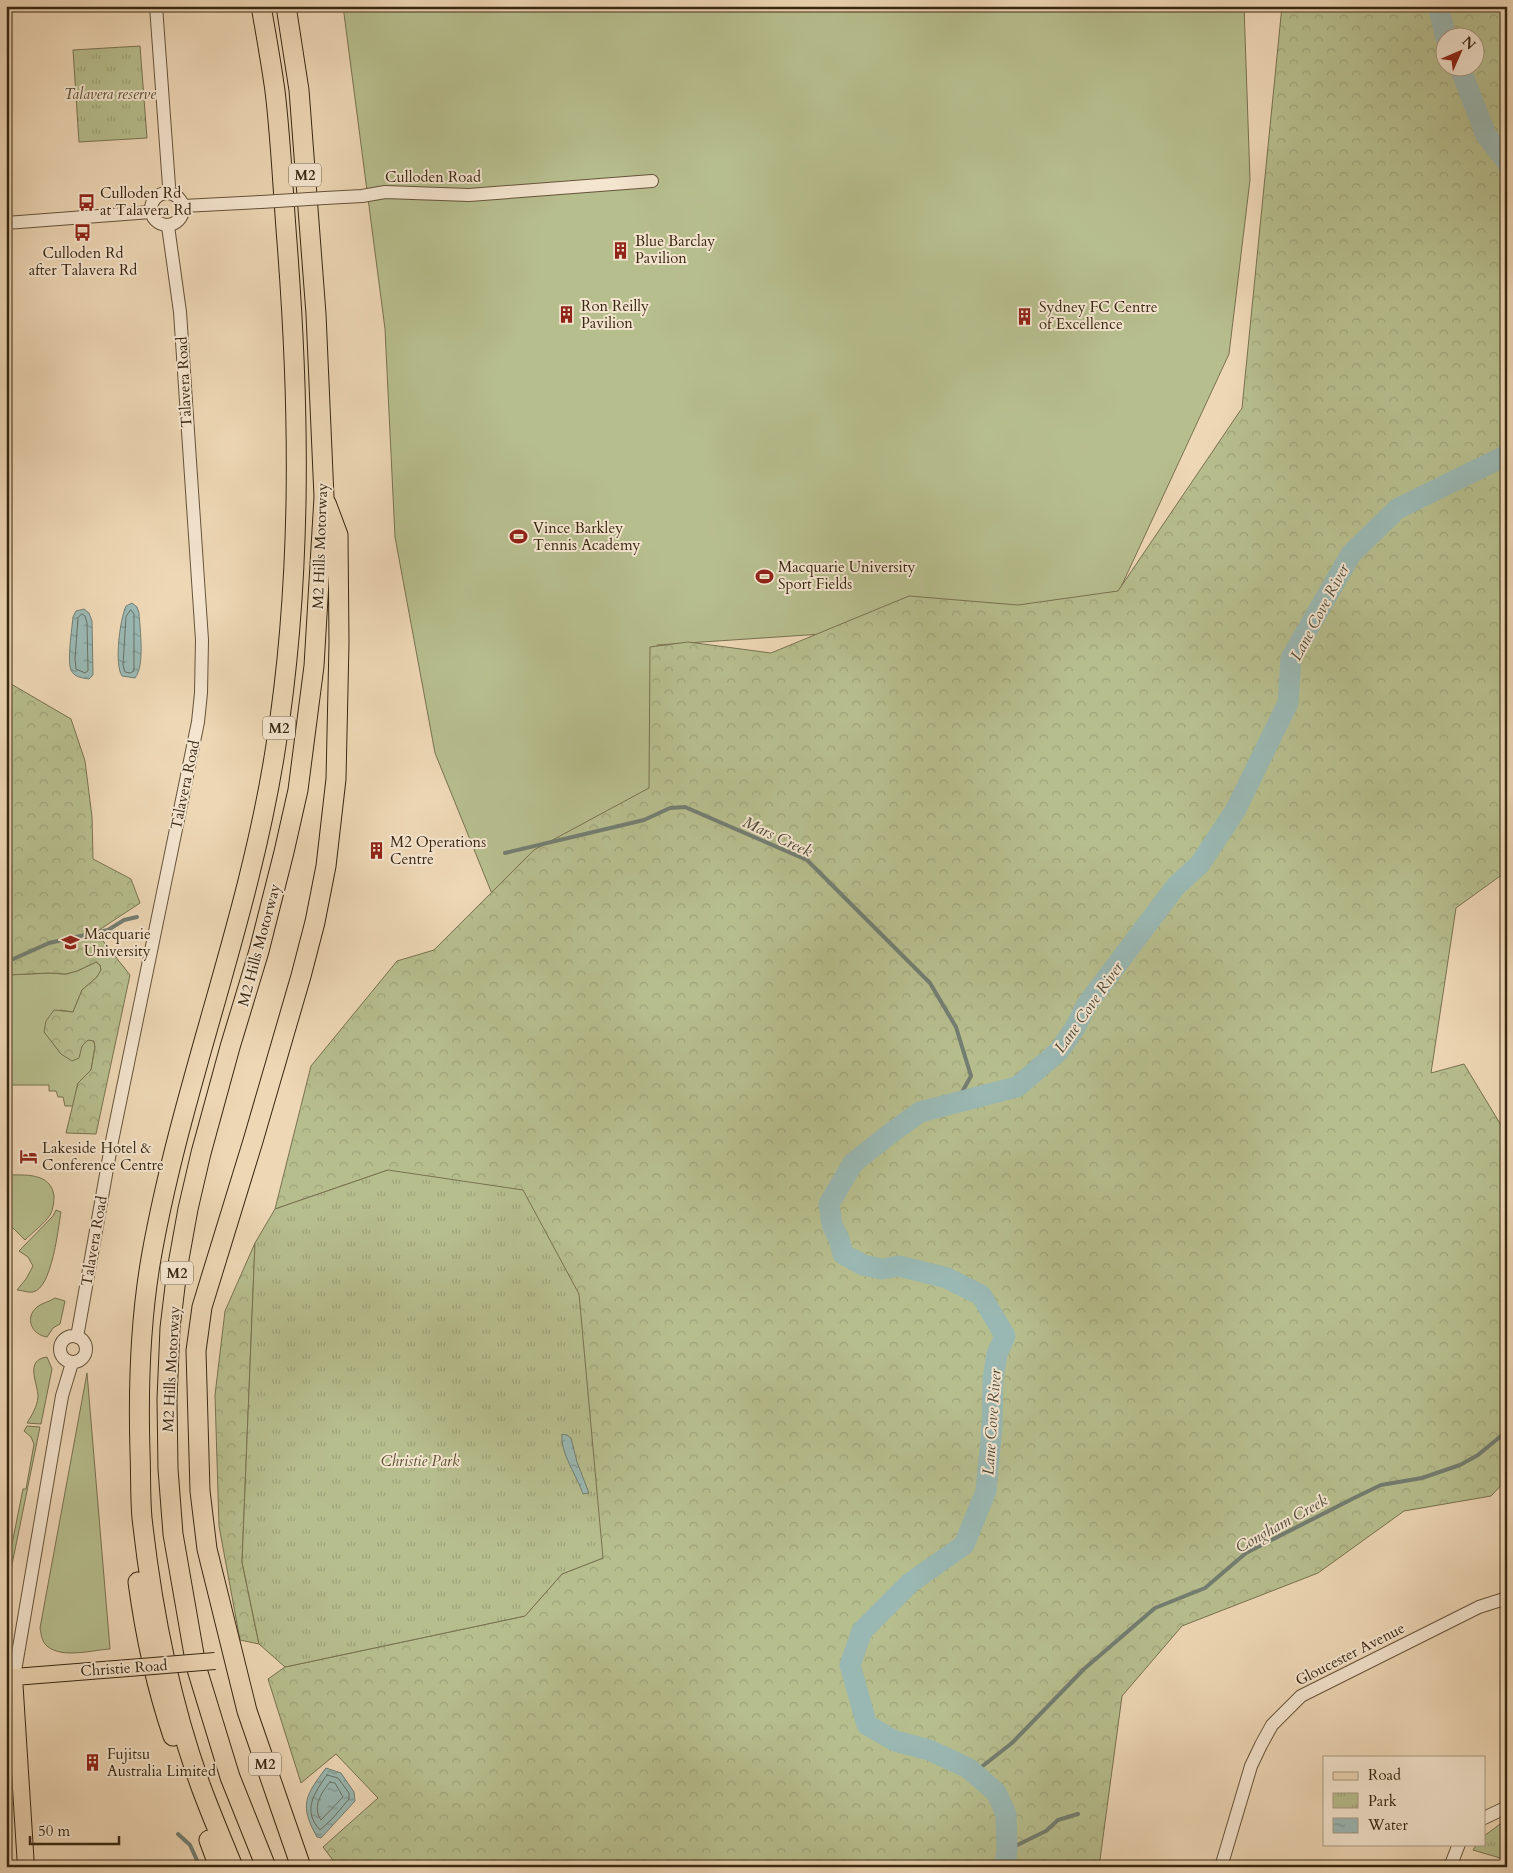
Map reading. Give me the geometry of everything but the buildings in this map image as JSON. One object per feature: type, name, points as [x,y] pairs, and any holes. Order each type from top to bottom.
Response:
[{"type":"highway","name":"M2 Hills Motorway","points":[[233,1867],[201,1786],[180,1718],[162,1649],[141,1514],[138,1385],[142,1316],[152,1251],[193,1078],[266,806],[284,691],[291,615],[297,440],[292,314],[275,92],[261,6]]},
{"type":"highway","name":"M2 Hills Motorway","points":[[266,1867],[230,1777],[196,1666],[173,1534],[168,1469],[169,1364],[170,1328],[177,1270],[188,1209],[201,1153],[259,951],[298,790],[314,666],[324,497],[316,314],[298,90],[286,6]]},
{"type":"highway","name":"M2","points":[[301,1867],[248,1711],[207,1549],[200,1491],[196,1351],[202,1307],[301,976],[315,922],[326,866],[336,779],[338,737],[338,535],[324,497]]},
{"type":"highway","name":"M2","points":[[139,1437],[133,1508],[136,1573],[143,1618],[161,1702],[219,1867]]},
{"type":"main road","name":"Christie Road","points":[[14,1677],[234,1659]]},
{"type":"main road","points":[[14,1677],[26,1867]]},
{"type":"street","points":[[156,6],[169,186],[167,193]]},
{"type":"street","name":"Culloden Road","points":[[184,206],[362,196],[385,192],[469,195],[652,181]]},
{"type":"street","points":[[167,193],[180,199],[184,206],[184,212],[178,222],[168,226],[158,223],[154,219],[151,206],[157,197],[167,193]]},
{"type":"street","points":[[6,223],[152,212]]},
{"type":"street","name":"Talavera Road","points":[[77,1336],[112,1141],[198,722],[202,693],[202,640],[180,312],[168,226]]},
{"type":"street","points":[[77,1336],[84,1342],[86,1350],[80,1361],[72,1363],[64,1360],[59,1350],[65,1338],[77,1336]]},
{"type":"street","points":[[14,1677],[62,1396],[72,1363]]},
{"type":"street","name":"Gloucester Avenue","points":[[1221,1867],[1251,1766],[1261,1744],[1272,1725],[1301,1696],[1480,1607],[1507,1598]]},
{"type":"street","points":[[1486,1817],[1507,1806]]},
{"type":"street","points":[[1450,1867],[1458,1846]]},
{"type":"green space","name":"Macquarie University Sport Fields","points":[[343,6],[1244,6],[1250,180],[1229,354],[1108,615],[657,645],[684,1141],[594,1146],[435,753],[395,537],[385,329]]},
{"type":"green space","points":[[1282,6],[1507,6],[1507,871],[1456,908],[1431,1073],[1464,1064],[1507,1135],[1507,1479],[1491,1496],[1404,1511],[1318,1573],[1182,1626],[1122,1696],[1099,1867],[338,1867],[323,1847],[378,1798],[336,1754],[301,1783],[268,1679],[285,1667],[525,1616],[562,1574],[603,1558],[388,1170],[275,1209],[311,1066],[397,961],[434,950],[534,850],[649,788],[650,647],[688,642],[771,653],[909,596],[1018,605],[1118,591],[1242,408]]},
{"type":"green space","name":"Talavera reserve","points":[[140,46],[147,138],[79,142],[73,50]]},
{"type":"green space","points":[[6,681],[71,719],[85,761],[92,817],[93,859],[131,879],[140,903],[96,932],[130,975],[96,1134],[66,1133],[78,1083],[91,1070],[95,1047],[94,1041],[88,1040],[82,1046],[79,1058],[72,1061],[61,1054],[44,1032],[46,1021],[54,1010],[73,1012],[82,990],[97,977],[101,970],[100,965],[96,962],[66,974],[6,975]]},
{"type":"green space","points":[[96,962],[100,965],[101,970],[97,977],[82,990],[73,1012],[60,1010],[45,1032],[61,1054],[79,1052],[88,1040],[94,1041],[95,1047],[91,1070],[78,1083],[73,1106],[65,1106],[63,1097],[58,1097],[56,1091],[49,1091],[49,1085],[6,1085],[6,975],[66,974]]},
{"type":"green space","name":"Christie Park","points":[[388,1170],[523,1190],[579,1294],[603,1558],[562,1574],[525,1616],[285,1667],[259,1644],[242,1562],[255,1243],[275,1209]]},
{"type":"green space","points":[[6,1175],[36,1176],[48,1183],[52,1188],[54,1201],[50,1215],[25,1240],[6,1221]]},
{"type":"green space","points":[[56,1210],[61,1212],[53,1257],[45,1280],[40,1288],[33,1292],[17,1290],[33,1266],[28,1257],[19,1251],[53,1216]]},
{"type":"green space","points":[[255,1243],[242,1562],[259,1644],[240,1640],[219,1526],[215,1395],[225,1311]]},
{"type":"green space","points":[[55,1298],[65,1301],[60,1324],[53,1328],[47,1337],[42,1336],[34,1330],[30,1321],[31,1316],[33,1311],[41,1304]]},
{"type":"green space","points":[[47,1357],[52,1369],[41,1424],[27,1423],[35,1408],[38,1397],[34,1367],[40,1359]]},
{"type":"green space","points":[[87,1373],[110,1649],[69,1653],[53,1650],[47,1646],[43,1640],[40,1628]]},
{"type":"green space","points":[[27,1426],[40,1427],[6,1594],[6,1574],[23,1489],[26,1489],[34,1444],[31,1437],[24,1431]]},
{"type":"green space","points":[[1507,1819],[1507,1860],[1473,1850],[1476,1846],[1486,1846],[1486,1835]]},
{"type":"water","points":[[132,603],[137,607],[139,613],[141,637],[140,665],[135,678],[122,676],[118,662],[119,641],[124,612],[126,606]]},
{"type":"water","points":[[84,609],[89,613],[92,621],[93,675],[89,679],[76,676],[70,666],[73,617],[76,611]]},
{"type":"water","points":[[562,1434],[571,1438],[577,1462],[589,1493],[583,1494],[566,1457]]},
{"type":"water","points":[[326,1768],[341,1773],[354,1792],[355,1801],[321,1838],[317,1837],[311,1826],[306,1808],[313,1786]]},
{"type":"waterway","name":"Lane Cove River","points":[[1438,6],[1444,28]]},
{"type":"waterway","name":"Lane Cove River","points":[[1464,78],[1486,135],[1507,162]]},
{"type":"waterway","name":"Lane Cove River","points":[[1005,1867],[1007,1850],[1006,1814],[996,1792],[968,1768],[929,1750],[895,1741],[867,1725],[850,1665],[862,1631],[910,1583],[964,1545],[986,1491],[992,1427],[993,1379],[997,1354],[1005,1336],[981,1295],[947,1278],[899,1266],[882,1269],[863,1265],[843,1254],[839,1239],[832,1225],[829,1204],[853,1163],[920,1112],[1017,1087],[1059,1051],[1075,1028],[1087,1004],[1176,886],[1200,864],[1235,811],[1288,703],[1291,658],[1351,554],[1397,509],[1507,455]]},
{"type":"waterway","name":"Mars Creek","points":[[505,853],[644,820],[670,808],[685,807],[807,860],[930,983],[956,1027],[971,1076],[956,1103]]},
{"type":"waterway","name":"Mars Creek","points":[[6,959],[11,960],[49,943],[108,930],[124,920],[137,917]]},
{"type":"waterway","name":"Congham Creek","points":[[975,1772],[1012,1743],[1084,1669],[1155,1608],[1205,1588],[1246,1553],[1381,1485],[1422,1478],[1460,1465],[1478,1455],[1507,1431]]},
{"type":"waterway","points":[[1007,1850],[1046,1831],[1058,1820],[1078,1814]]},
{"type":"waterway","points":[[178,1834],[190,1845],[200,1867]]},
{"type":"place","name":"Culloden Rd at Talavera Rd","points":[[86,202]]},
{"type":"place","name":"Culloden Rd after Talavera Rd","points":[[83,232]]},
{"type":"place","name":"Blue Barclay Pavilion","points":[[621,250]]},
{"type":"place","name":"Ron Reilly Pavilion","points":[[567,315]]},
{"type":"place","name":"Sydney FC Centre of Excellence","points":[[1025,316]]},
{"type":"place","name":"Vince Barkley Tennis Academy","points":[[519,537]]},
{"type":"place","name":"Macquarie University Sport Fields","points":[[764,576]]},
{"type":"place","name":"M2 Operations Centre","points":[[376,851]]},
{"type":"place","name":"Macquarie University","points":[[70,943]]},
{"type":"place","name":"Lakeside Hotel & Conference Centre","points":[[28,1157]]},
{"type":"place","name":"Fujitsu Australia Limited","points":[[93,1763]]}]
